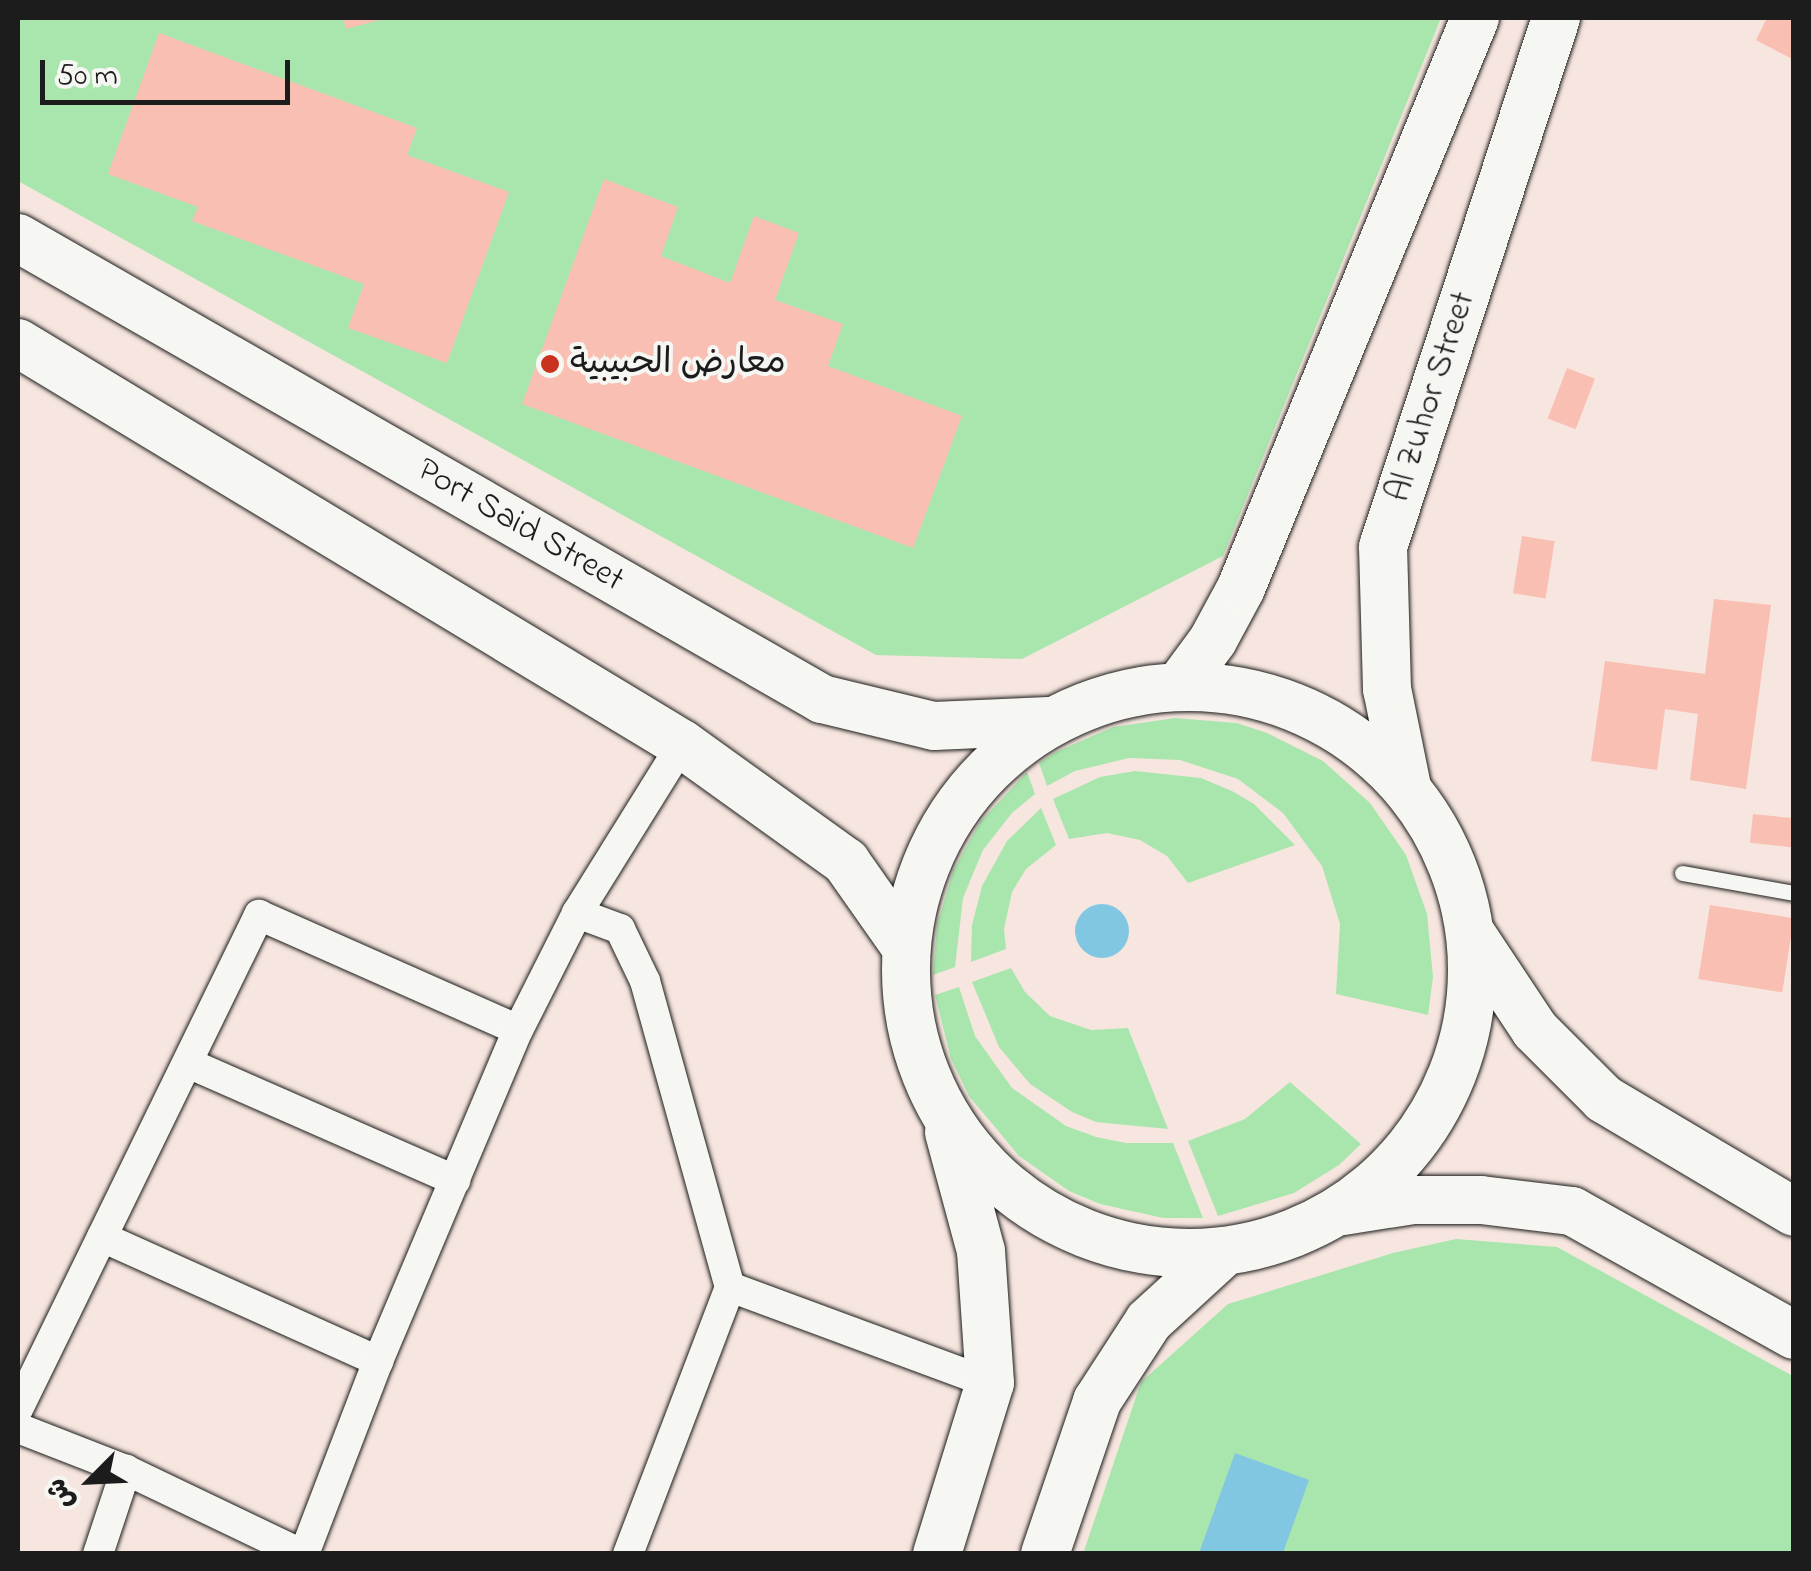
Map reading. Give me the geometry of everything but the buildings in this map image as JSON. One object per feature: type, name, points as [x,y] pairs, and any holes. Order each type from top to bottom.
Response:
[{"type":"main road","points":[[1180,685],[1214,640],[1241,588],[1475,18]]},
{"type":"main road","name":"Al Zuhor Street","points":[[1407,787],[1387,689],[1382,547],[1556,18]]},
{"type":"main road","name":"Port Said Street","points":[[18,238],[822,698],[934,726],[1049,721]]},
{"type":"main road","points":[[18,343],[682,744],[846,862],[905,946]]},
{"type":"main road","points":[[937,1554],[990,1383],[981,1250],[944,1114],[912,1033],[905,946],[928,856],[977,779],[1049,721],[1112,695],[1180,685],[1264,695],[1343,730],[1407,787],[1450,856],[1472,936],[1470,1016],[1447,1092],[1404,1159],[1343,1211],[1285,1239],[1222,1254],[1141,1251],[1063,1225],[996,1178],[944,1114]]},
{"type":"main road","points":[[1472,936],[1535,1030],[1604,1099],[1794,1212]]},
{"type":"main road","points":[[1343,1211],[1413,1200],[1481,1200],[1572,1211],[1794,1335]]},
{"type":"main road","points":[[1045,1554],[1097,1401],[1148,1321],[1222,1254]]},
{"type":"street","points":[[18,1428],[126,1470],[302,1554],[518,1030],[578,913],[682,744]]},
{"type":"street","points":[[578,913],[620,929],[646,981],[730,1287],[628,1554]]},
{"type":"street","points":[[18,1410],[259,916],[518,1030]]},
{"type":"street","points":[[188,1063],[454,1180]]},
{"type":"street","points":[[102,1237],[378,1362]]},
{"type":"street","points":[[730,1287],[990,1383]]},
{"type":"street","points":[[98,1554],[126,1470]]},
{"type":"lane","points":[[1682,873],[1794,893]]},
{"type":"green space","points":[[18,18],[1441,18],[1223,556],[1022,659],[876,655],[18,181]]},
{"type":"green space","points":[[1175,718],[1237,723],[1267,733],[1323,761],[1370,803],[1406,855],[1427,914],[1433,977],[1428,1015],[1336,994],[1340,924],[1322,866],[1283,813],[1238,779],[1180,760],[1129,758],[1075,771],[1047,786],[1039,763],[1056,752],[1113,727]]},
{"type":"green space","points":[[1135,771],[1201,778],[1232,791],[1254,804],[1295,845],[1188,883],[1167,856],[1140,840],[1107,833],[1069,839],[1053,799],[1100,777]]},
{"type":"green space","points":[[1027,772],[1035,794],[1012,813],[983,850],[963,898],[955,967],[933,975],[937,925],[953,871],[980,822]]},
{"type":"green space","points":[[1041,808],[1056,845],[1026,869],[1012,892],[1004,929],[1006,949],[971,962],[972,925],[982,886],[1007,841]]},
{"type":"green space","points":[[1011,968],[1025,992],[1050,1016],[1091,1030],[1128,1028],[1168,1129],[1096,1122],[1072,1112],[1030,1084],[999,1047],[972,982]]},
{"type":"green space","points":[[959,987],[975,1036],[1012,1088],[1066,1126],[1096,1137],[1126,1143],[1173,1143],[1203,1218],[1163,1218],[1100,1204],[1069,1191],[1019,1156],[969,1096],[951,1059],[935,995]]},
{"type":"green space","points":[[1290,1082],[1361,1144],[1339,1165],[1294,1193],[1218,1216],[1188,1141],[1245,1119]]},
{"type":"green space","points":[[1456,1239],[1557,1247],[1793,1376],[1793,1553],[1083,1554],[1141,1382],[1228,1304],[1393,1253]]},
{"type":"water","points":[[1102,904],[1121,912],[1129,931],[1121,950],[1102,958],[1083,950],[1075,931],[1083,912]]},
{"type":"water","points":[[1235,1453],[1309,1480],[1283,1553],[1199,1553]]},
{"type":"place","name":"معارض الحبيبية","points":[[550,364]]}]
